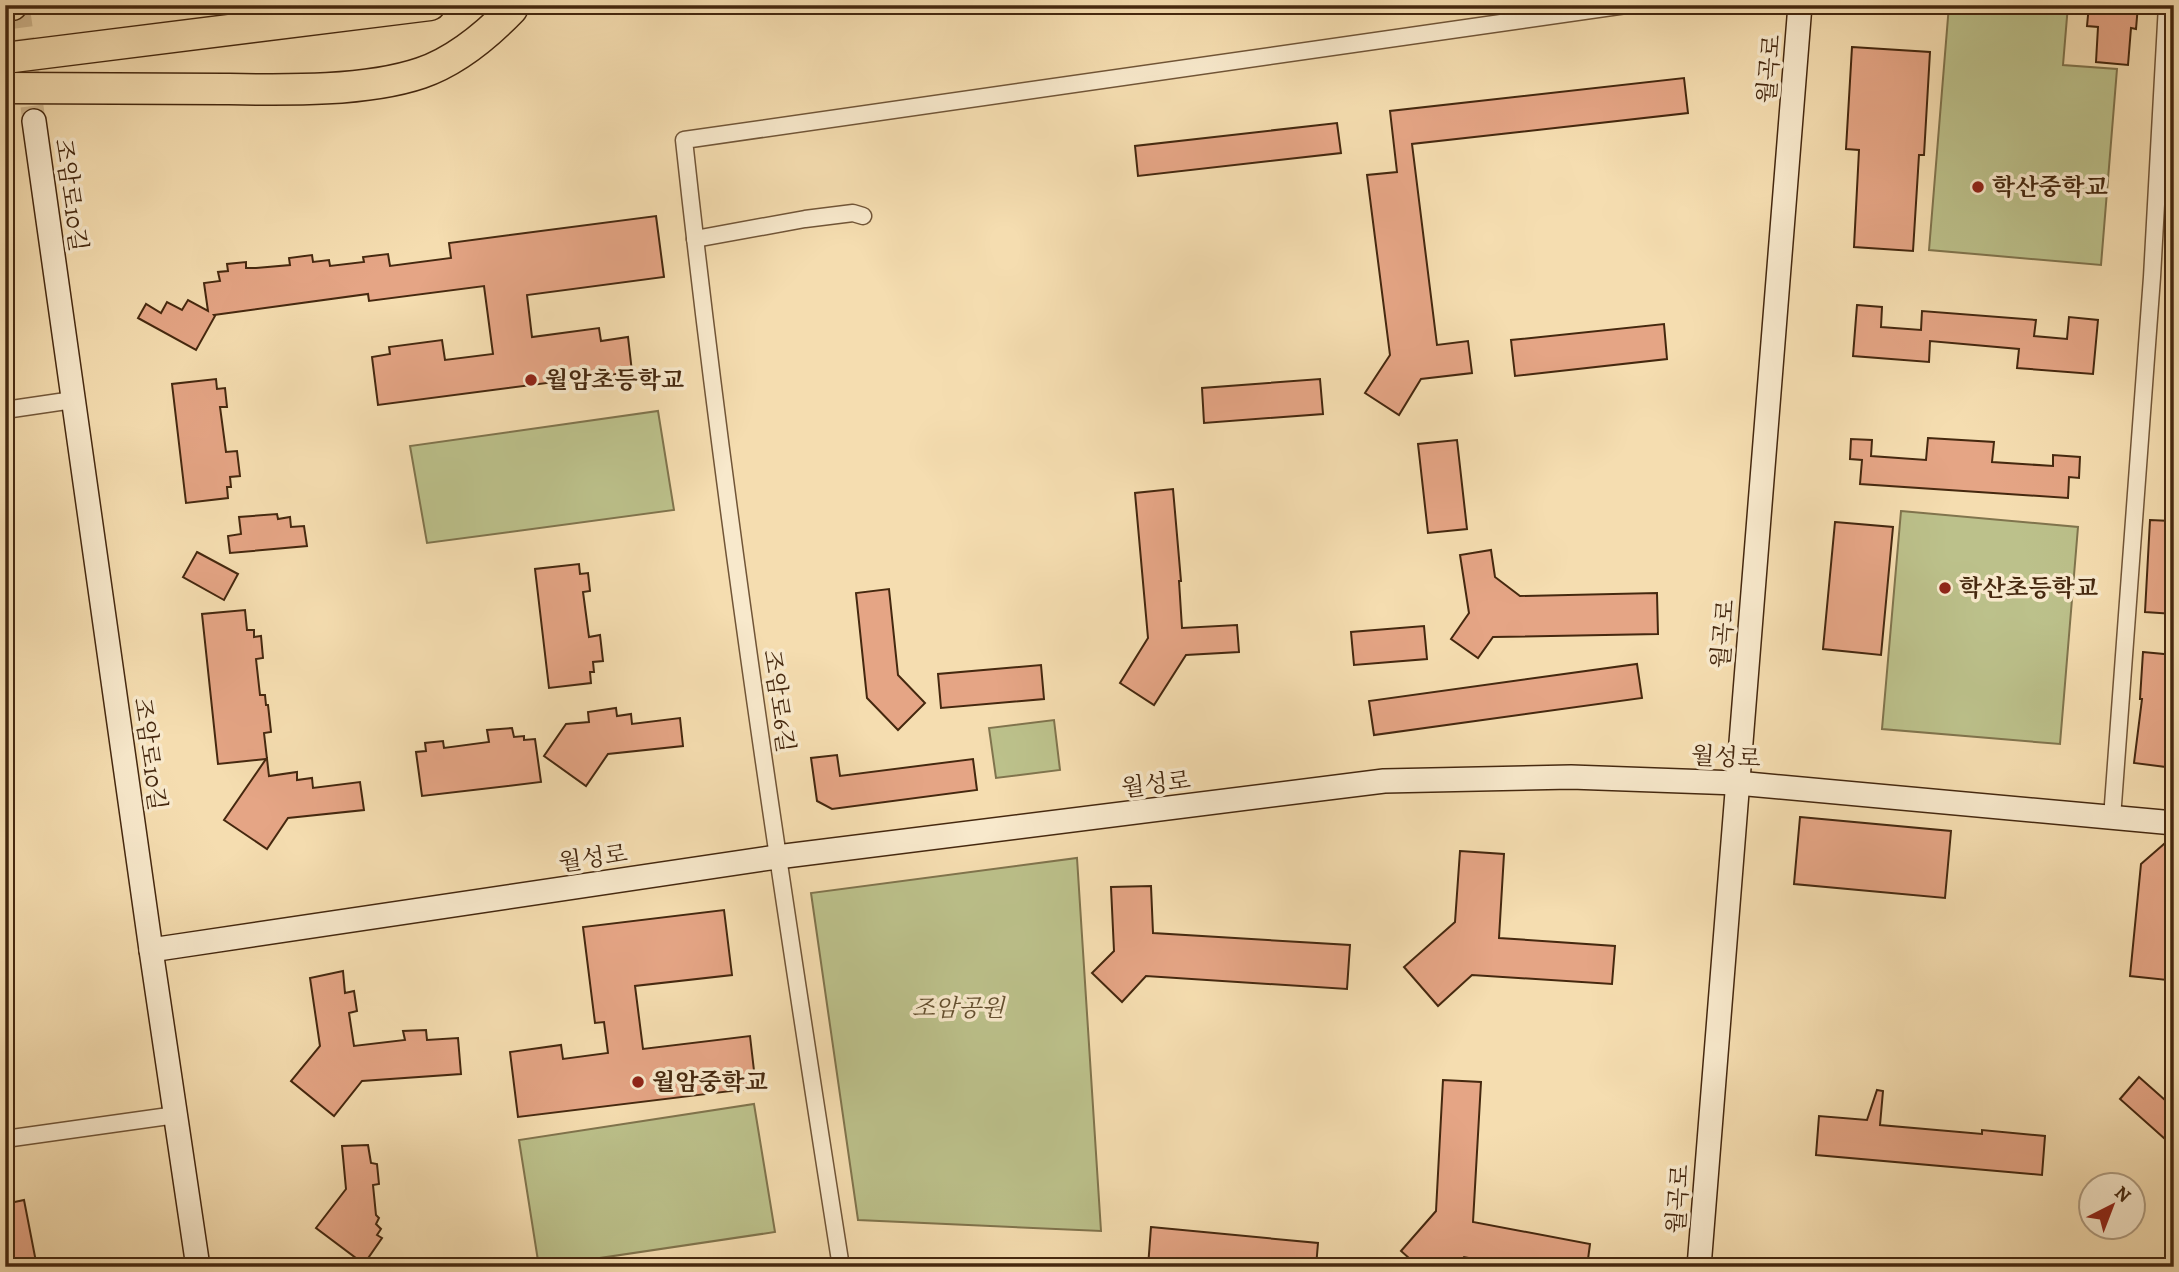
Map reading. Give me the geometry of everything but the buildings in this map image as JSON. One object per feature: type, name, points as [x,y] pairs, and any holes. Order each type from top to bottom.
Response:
[{"type":"highway","points":[[5,6],[12,5]]},
{"type":"highway","points":[[5,58],[430,5]]},
{"type":"highway","points":[[5,88],[292,90],[367,84],[420,73],[454,57],[492,30],[512,9]]},
{"type":"street","name":"조암로6길","points":[[841,1267],[777,858],[703,314],[684,140],[1626,5]]},
{"type":"street","name":"월곡로","points":[[1699,1267],[1800,5]]},
{"type":"street","points":[[2112,818],[2151,276],[2167,5]]},
{"type":"street","name":"조암로10길","points":[[34,121],[150,950],[198,1267]]},
{"type":"street","points":[[695,239],[805,219],[853,213],[863,216]]},
{"type":"street","points":[[5,410],[73,400]]},
{"type":"street","name":"월성로","points":[[150,950],[777,858],[1384,781],[1571,777],[1737,783],[2174,823]]},
{"type":"street","points":[[5,1139],[176,1115]]},
{"type":"green space","points":[[1949,5],[2068,5],[2063,65],[2117,69],[2101,265],[1929,250]]},
{"type":"green space","points":[[658,411],[674,510],[427,543],[410,446]]},
{"type":"green space","points":[[1901,511],[2078,527],[2060,744],[1882,729]]},
{"type":"green space","points":[[1054,720],[1060,770],[996,778],[989,728]]},
{"type":"green space","name":"조암공원","points":[[1077,858],[1101,1231],[858,1220],[811,893]]},
{"type":"green space","points":[[754,1104],[775,1232],[539,1267],[519,1140]]},
{"type":"tunnel","points":[[18,5],[34,121]]},
{"type":"place","name":"학산중학교","points":[[1978,187]]},
{"type":"place","name":"월암초등학교","points":[[531,380]]},
{"type":"place","name":"학산초등학교","points":[[1945,588]]},
{"type":"place","name":"월암중학교","points":[[638,1082]]}]
